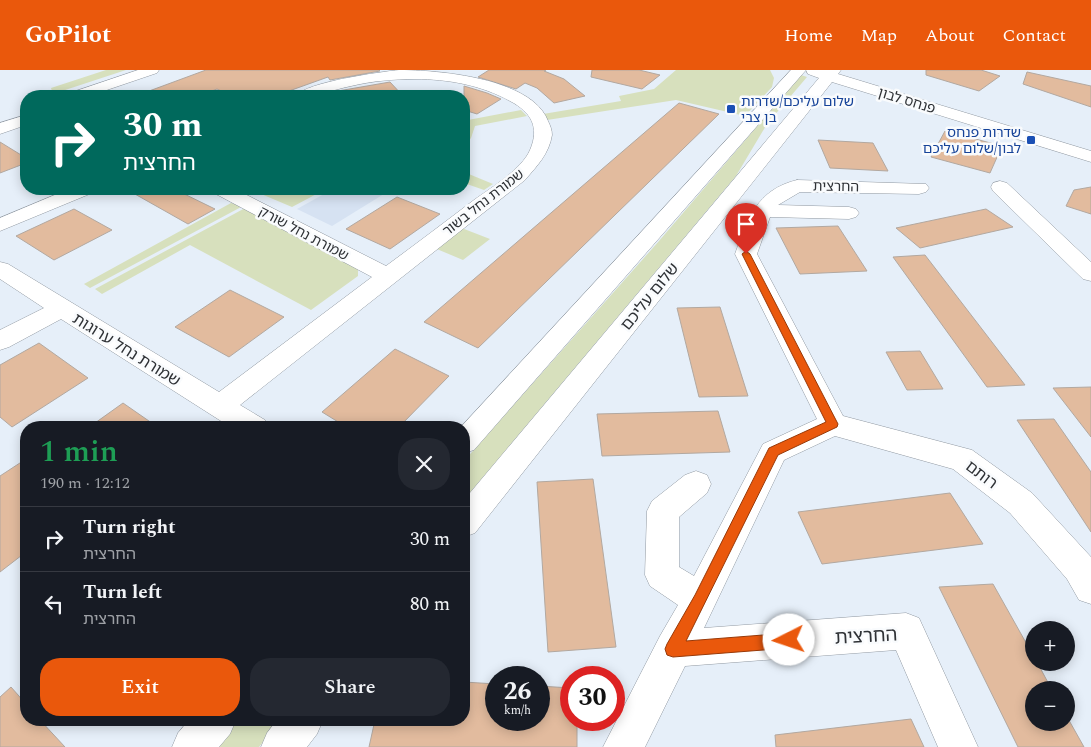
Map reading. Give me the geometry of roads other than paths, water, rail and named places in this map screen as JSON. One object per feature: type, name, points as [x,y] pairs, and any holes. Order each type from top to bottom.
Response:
[{"type":"street","points":[[93,90],[152,70]]},
{"type":"street","points":[[113,90],[169,71]]},
{"type":"street","name":"פנחס לבון","points":[[830,71],[1091,143]]},
{"type":"street","name":"שלום עליכם","points":[[470,516],[830,71]]},
{"type":"street","points":[[874,74],[886,87]]},
{"type":"street","name":"שמורת נחל בשור","points":[[220,406],[529,166],[542,146],[544,138],[542,123],[535,110],[512,94],[475,82],[443,76],[399,75],[362,79],[321,90]]},
{"type":"street","points":[[470,435],[786,77]]},
{"type":"street","points":[[810,97],[843,88],[886,87]]},
{"type":"street","name":"פנחס לבון","points":[[886,87],[1091,157]]},
{"type":"street","points":[[0,122],[20,115]]},
{"type":"street","points":[[0,129],[20,122]]},
{"type":"street","name":"החרצית","points":[[832,424],[746,254],[762,211],[782,191],[798,186],[919,188]]},
{"type":"street","points":[[1000,187],[1091,274]]},
{"type":"street","points":[[0,225],[71,195]]},
{"type":"street","name":"שמורת נחל שורק","points":[[233,195],[388,276]]},
{"type":"street","name":"החרצית","points":[[762,211],[849,212]]},
{"type":"street","name":"שמורת נחל ערוגות","points":[[0,269],[244,421]]},
{"type":"street","points":[[0,341],[62,309]]},
{"type":"street","points":[[624,747],[700,600],[773,452],[832,424]]},
{"type":"street","name":"רותם","points":[[832,424],[962,459],[1021,503],[1079,568],[1091,588]]},
{"type":"street","points":[[696,484],[663,511],[662,575],[700,600]]},
{"type":"street","name":"החרצית","points":[[673,649],[906,631],[958,746]]},
{"type":"street","points":[[192,747],[211,726]]},
{"type":"street","points":[[281,747],[298,726]]},
{"type":"place","name":"שלום עליכם/שדרות בן צבי","points":[[731,109]]},
{"type":"place","name":"שדרות פנחס לבון/שלום עליכם","points":[[1031,140]]}]
